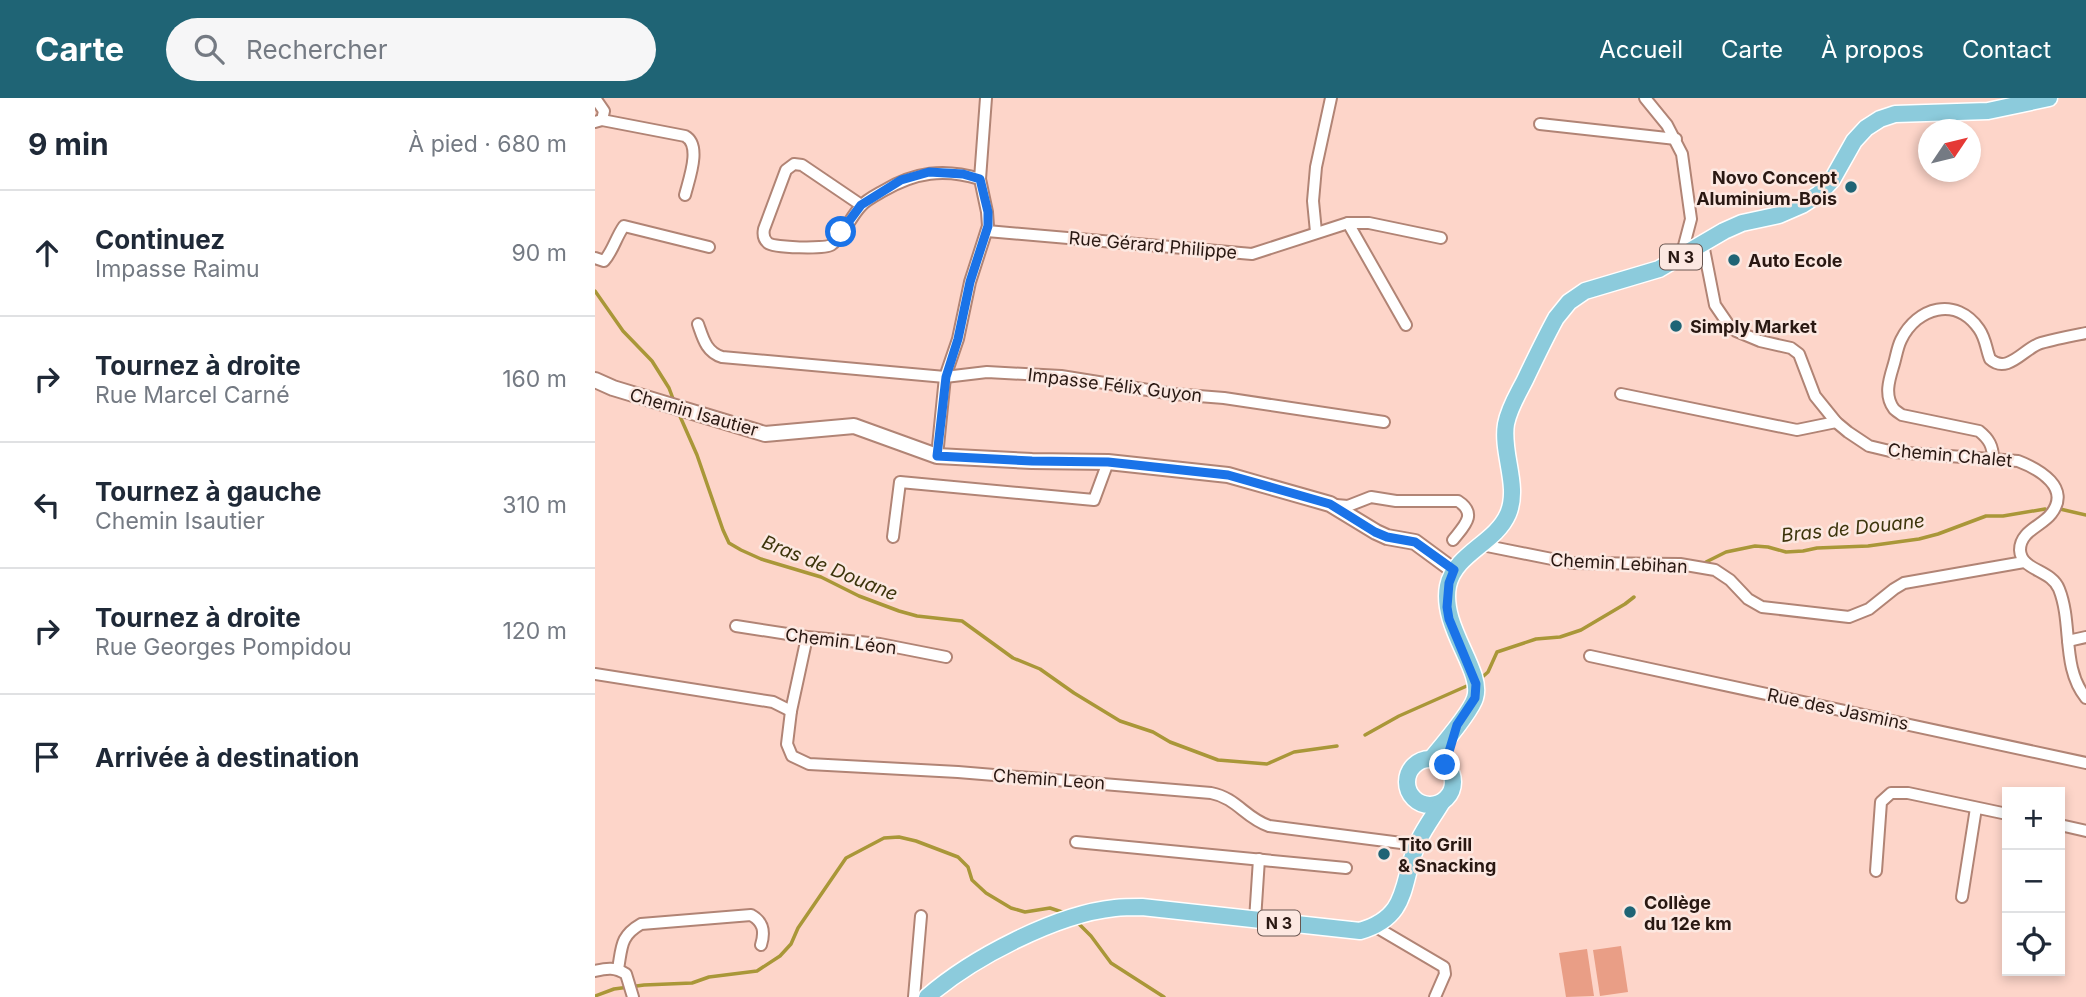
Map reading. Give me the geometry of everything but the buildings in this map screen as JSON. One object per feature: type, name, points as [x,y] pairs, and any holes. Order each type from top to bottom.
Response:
[{"type":"main road","name":"N 3","points":[[1454,570],[1503,523],[1508,513],[1512,502],[1505,443],[1506,424],[1511,406],[1556,317],[1565,306],[1585,291],[1659,270],[1742,223],[1779,215],[1802,205],[1819,194],[1832,180],[1854,141],[1866,128],[1880,120],[1895,114],[1988,111],[2049,98]]},
{"type":"main road","name":"Chemin Isautier","points":[[595,380],[613,388],[765,434],[854,426],[937,456],[1108,462],[1228,475],[1330,504],[1375,532],[1415,542],[1454,570]]},
{"type":"main road","points":[[1438,762],[1475,698],[1476,684],[1472,671],[1449,619],[1447,607],[1449,583],[1454,570]]},
{"type":"main road","points":[[1376,927],[1389,917],[1398,905],[1418,843],[1442,802],[1451,792],[1451,772],[1438,762],[1417,763],[1409,775],[1409,788],[1415,799],[1418,843]]},
{"type":"main road","points":[[1415,799],[1428,805],[1442,802]]},
{"type":"main road","name":"N 3","points":[[927,997],[985,956],[1057,923],[1115,908],[1142,907],[1360,931],[1376,927]]},
{"type":"street","points":[[595,98],[604,111],[599,121],[690,138],[695,149],[685,195]]},
{"type":"street","points":[[937,456],[946,377],[958,339],[970,282],[987,230],[988,212],[980,179],[986,98]]},
{"type":"street","points":[[1316,232],[1313,201],[1316,167],[1331,98]]},
{"type":"street","points":[[1645,98],[1676,139],[1682,154],[1691,219],[1681,257]]},
{"type":"street","points":[[1540,124],[1676,139]]},
{"type":"street","points":[[861,205],[802,164],[795,164],[788,167],[764,229],[764,237],[769,244],[777,246],[827,247],[835,241],[861,205],[901,180],[929,172],[963,174],[980,179]]},
{"type":"street","points":[[1348,223],[1406,325]]},
{"type":"street","name":"Rue Gérard Philippe","points":[[987,230],[1252,254],[1348,223],[1369,223],[1441,238]]},
{"type":"street","points":[[595,258],[604,261],[609,256],[624,226],[709,247]]},
{"type":"street","name":"Chemin Chalet","points":[[1703,244],[1715,304],[1728,324],[1736,331],[1760,341],[1791,348],[1799,354],[1815,396],[1836,422],[1869,446],[1894,452],[2018,461],[2035,467],[2048,476],[2058,498],[2052,513],[2029,531],[2023,540],[2020,550],[2024,562]]},
{"type":"street","points":[[1993,459],[1990,442],[1979,431],[1902,415],[1893,408],[1888,385],[1901,341],[1908,329],[1931,310],[1947,308],[1961,312],[1981,331],[1990,359],[1997,364],[2019,358],[2039,343],[2086,333]]},
{"type":"street","name":"Impasse Félix Guyon","points":[[698,324],[709,349],[722,358],[946,377],[987,372],[1061,376],[1384,422]]},
{"type":"street","points":[[1621,394],[1797,430],[1836,422]]},
{"type":"street","points":[[894,537],[900,482],[1094,500],[1108,462]]},
{"type":"street","name":"Chemin Isautier","points":[[1330,504],[1348,506],[1371,497],[1458,501],[1466,506],[1469,516],[1465,526],[1453,540]]},
{"type":"street","name":"Chemin Lebihan","points":[[1482,545],[1572,563],[1680,564],[1715,570],[1730,580],[1748,599],[1762,607],[1849,617],[1869,609],[1904,583],[2024,562]]},
{"type":"street","points":[[2024,562],[2049,575],[2059,588],[2071,666],[2086,698]]},
{"type":"street","name":"Chemin Léon","points":[[736,626],[807,637],[880,644],[946,657]]},
{"type":"street","name":"Chemin Leon","points":[[807,637],[791,711],[787,744],[792,756],[810,764],[958,772],[1211,793],[1226,796],[1258,822],[1269,826],[1418,843]]},
{"type":"street","points":[[2068,641],[2086,637]]},
{"type":"street","name":"Rue des Jasmins","points":[[1590,656],[2086,763]]},
{"type":"street","points":[[595,674],[773,702],[791,711]]},
{"type":"street","points":[[1876,871],[1881,802],[1891,793],[1908,793],[2002,813]]},
{"type":"street","points":[[1962,897],[1976,808]]},
{"type":"street","points":[[2065,826],[2086,831]]},
{"type":"street","points":[[1076,842],[1346,868]]},
{"type":"street","points":[[1255,920],[1259,859]]},
{"type":"street","points":[[618,969],[623,939],[641,924],[751,915],[764,927],[761,945]]},
{"type":"street","points":[[914,997],[921,916]]},
{"type":"street","points":[[1376,927],[1444,967],[1445,974],[1435,997]]},
{"type":"street","points":[[595,971],[608,968],[618,969],[626,974],[633,997]]},
{"type":"shaded area","points":[[1621,946],[1628,992],[1600,996],[1593,950]]},
{"type":"shaded area","points":[[1587,949],[1594,996],[1566,997],[1559,953]]},
{"type":"waterway","name":"Bras de Douane","points":[[595,291],[623,331],[652,361],[669,388],[675,404]]},
{"type":"waterway","name":"Bras de Douane","points":[[679,414],[697,455],[723,530],[729,543],[741,550],[761,559],[821,577],[859,596],[899,611],[917,616],[962,621],[1013,658],[1040,669],[1120,721],[1218,760],[1267,764],[1294,752],[1337,746]]},
{"type":"waterway","name":"Bras de Douane","points":[[1706,562],[1726,552],[1755,546],[1786,552],[1919,539],[1986,516],[2045,509]]},
{"type":"waterway","name":"Bras de Douane","points":[[2060,509],[2086,515]]},
{"type":"waterway","name":"Bras de Douane","points":[[1479,680],[1488,672],[1497,652],[1536,639],[1560,637],[1581,630],[1634,597]]},
{"type":"waterway","name":"Bras de Douane","points":[[1365,735],[1399,716],[1469,685]]},
{"type":"waterway","points":[[595,996],[614,989],[692,983],[709,977],[757,971],[780,956],[791,944],[798,928],[846,858],[884,838],[899,837],[916,841],[958,857],[968,867],[972,880],[986,893],[1011,908],[1025,912],[1050,908],[1065,913]]},
{"type":"waterway","points":[[1077,922],[1111,963],[1164,997]]},
{"type":"place","name":"Novo Concept Aluminium-Bois","points":[[1851,187]]},
{"type":"place","name":"Auto Ecole","points":[[1734,260]]},
{"type":"place","name":"Simply Market","points":[[1676,326]]},
{"type":"place","name":"Tito Grill & Snacking","points":[[1384,854]]},
{"type":"place","name":"Collège du 12e km","points":[[1630,912]]},
{"type":"route","points":[[841,232],[861,205],[901,180],[929,172],[963,174],[980,179],[988,212],[988,226],[970,282],[958,339],[946,377],[937,456],[1108,462],[1228,475],[1330,504],[1375,532],[1415,542],[1454,570],[1447,594],[1449,619],[1476,684],[1475,698],[1457,725],[1445,765]]}]
